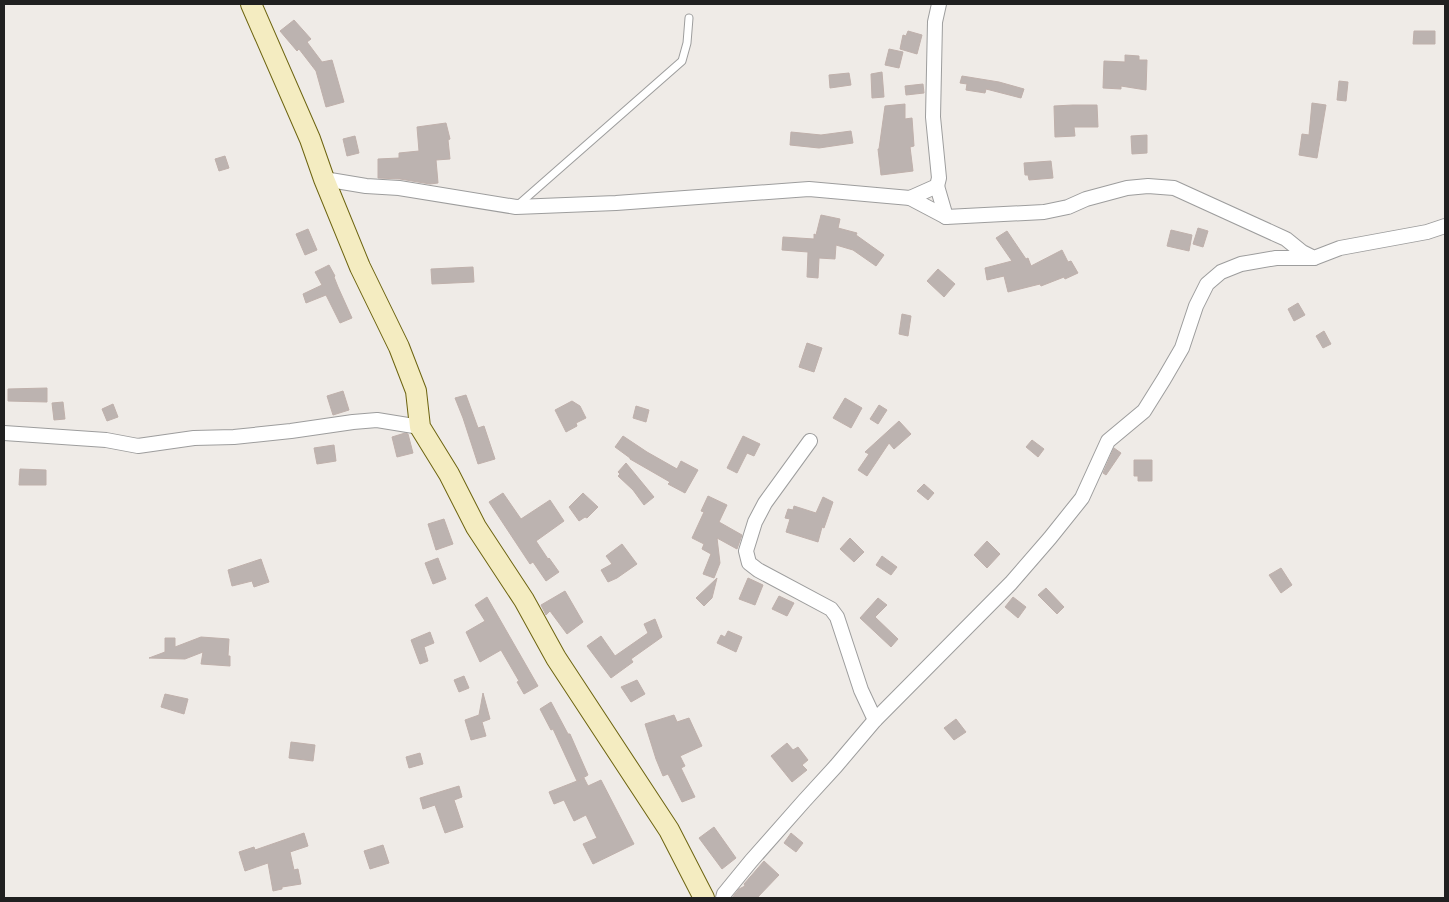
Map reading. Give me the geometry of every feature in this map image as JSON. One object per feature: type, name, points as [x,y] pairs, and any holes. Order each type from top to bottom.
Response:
[{"type":"main road","points":[[251,4],[310,139],[324,179],[360,267],[399,347],[416,392],[420,428],[449,474],[476,527],[524,600],[556,658],[669,830],[704,898]]},
{"type":"street","points":[[939,4],[935,22],[933,117],[939,178],[937,186],[946,217]]},
{"type":"street","points":[[324,179],[366,186],[399,188],[516,207],[616,203],[809,189],[910,198],[946,217],[1044,212],[1068,207],[1086,199],[1127,188],[1148,186],[1174,188],[1286,239],[1302,252],[1314,258]]},
{"type":"street","points":[[910,198],[937,186]]},
{"type":"street","points":[[723,898],[724,894],[746,868],[875,720],[1011,583],[1082,498],[1108,441],[1144,411],[1164,379],[1182,348],[1196,306],[1207,284],[1221,272],[1241,264],[1276,258],[1314,258],[1340,248],[1427,232],[1445,226]]},
{"type":"street","points":[[4,433],[106,440],[138,446],[194,438],[234,437],[377,420],[420,428]]},
{"type":"street","points":[[810,441],[765,503],[755,522],[746,551],[749,563],[758,570],[831,609],[837,617],[861,690],[875,720]]},
{"type":"lane","points":[[516,207],[682,61],[688,43],[689,18]]},
{"type":"building","points":[[294,20],[311,39],[307,42],[322,62],[332,60],[344,102],[326,107],[316,71],[299,49],[297,51],[280,31]]},
{"type":"building","points":[[908,31],[922,35],[917,54],[900,49],[903,35],[906,36]]},
{"type":"building","points":[[1414,31],[1435,31],[1435,44],[1413,44]]},
{"type":"building","points":[[889,49],[903,52],[899,68],[885,65]]},
{"type":"building","points":[[1125,55],[1139,56],[1139,60],[1147,60],[1146,90],[1121,86],[1121,89],[1103,88],[1104,61],[1125,62]]},
{"type":"building","points":[[882,72],[884,97],[872,98],[871,74]]},
{"type":"building","points":[[849,73],[851,85],[830,88],[829,75]]},
{"type":"building","points":[[962,76],[999,82],[1024,89],[1021,98],[986,89],[985,93],[966,90],[967,84],[960,83]]},
{"type":"building","points":[[1339,81],[1348,82],[1346,101],[1337,100]]},
{"type":"building","points":[[923,84],[924,93],[906,95],[905,86]]},
{"type":"building","points":[[1312,103],[1326,105],[1317,158],[1299,155],[1302,134],[1309,135]]},
{"type":"building","points":[[905,104],[905,119],[912,118],[914,146],[910,147],[913,171],[881,175],[878,149],[885,106]]},
{"type":"building","points":[[1097,105],[1098,127],[1074,127],[1075,136],[1055,137],[1054,106]]},
{"type":"building","points":[[446,123],[450,139],[448,140],[450,159],[436,160],[438,183],[430,184],[400,179],[378,178],[378,159],[399,158],[399,153],[419,151],[417,127]]},
{"type":"building","points":[[851,131],[853,143],[819,148],[790,145],[791,132],[821,135]]},
{"type":"building","points":[[1147,135],[1147,153],[1132,154],[1131,136]]},
{"type":"building","points":[[355,136],[359,153],[347,156],[343,139]]},
{"type":"building","points":[[225,156],[229,168],[219,171],[215,159]]},
{"type":"building","points":[[1051,161],[1053,178],[1029,180],[1028,175],[1025,175],[1024,163]]},
{"type":"building","points":[[821,215],[840,219],[838,228],[857,233],[856,235],[884,255],[876,266],[853,250],[836,245],[835,259],[819,258],[818,278],[807,277],[808,252],[782,250],[783,237],[814,239]]},
{"type":"building","points":[[1198,228],[1208,231],[1203,247],[1193,244]]},
{"type":"building","points":[[308,229],[317,250],[305,255],[296,234]]},
{"type":"building","points":[[1171,230],[1192,235],[1189,251],[1167,246]]},
{"type":"building","points":[[1007,231],[1026,259],[1028,258],[1031,266],[1062,250],[1068,262],[1071,261],[1078,273],[1041,286],[1040,284],[1008,292],[1004,276],[987,280],[985,268],[1012,261],[996,238]]},
{"type":"building","points":[[329,265],[352,318],[340,323],[326,295],[306,303],[303,294],[322,285],[315,272]]},
{"type":"building","points":[[473,267],[474,282],[432,284],[431,269]]},
{"type":"building","points":[[938,269],[955,284],[944,297],[927,281]]},
{"type":"building","points":[[1298,303],[1305,315],[1294,321],[1288,309]]},
{"type":"building","points":[[902,314],[911,316],[908,336],[899,334]]},
{"type":"building","points":[[1324,331],[1331,344],[1323,348],[1316,336]]},
{"type":"building","points":[[807,343],[822,348],[814,372],[799,367]]},
{"type":"building","points":[[47,388],[47,402],[8,401],[8,389]]},
{"type":"building","points":[[343,391],[349,410],[333,415],[327,396]]},
{"type":"building","points":[[466,395],[478,428],[484,426],[495,459],[478,464],[455,398]]},
{"type":"building","points":[[845,398],[862,408],[851,428],[833,418]]},
{"type":"building","points":[[572,401],[580,406],[586,418],[576,423],[577,426],[566,432],[555,410]]},
{"type":"building","points":[[63,402],[65,419],[54,420],[52,403]]},
{"type":"building","points":[[113,404],[118,417],[107,421],[102,409]]},
{"type":"building","points":[[879,405],[887,410],[878,424],[870,419]]},
{"type":"building","points":[[636,406],[649,410],[646,422],[633,418]]},
{"type":"building","points":[[899,421],[911,434],[894,449],[889,443],[867,476],[858,470],[869,454],[865,452]]},
{"type":"building","points":[[405,433],[408,434],[413,453],[397,457],[392,437]]},
{"type":"building","points":[[623,436],[677,469],[681,461],[698,470],[685,493],[668,484],[670,482],[630,459],[615,447]]},
{"type":"building","points":[[743,436],[760,444],[754,456],[747,453],[737,473],[727,468]]},
{"type":"building","points":[[1032,440],[1044,449],[1038,457],[1026,447]]},
{"type":"building","points":[[334,445],[336,461],[317,464],[314,448]]},
{"type":"building","points":[[1114,448],[1121,453],[1106,475],[1103,473]]},
{"type":"building","points":[[1134,460],[1152,460],[1152,481],[1138,481],[1138,476],[1134,476]]},
{"type":"building","points":[[626,463],[654,497],[644,505],[633,490],[618,476],[620,474],[618,472]]},
{"type":"building","points":[[20,469],[46,470],[46,485],[19,485]]},
{"type":"building","points":[[924,484],[934,493],[928,500],[917,491]]},
{"type":"building","points":[[503,493],[521,519],[550,500],[564,521],[536,541],[559,572],[546,581],[533,562],[530,564],[489,502]]},
{"type":"building","points":[[583,493],[598,507],[587,518],[585,517],[579,521],[569,507]]},
{"type":"building","points":[[708,496],[727,505],[719,522],[742,535],[737,549],[717,538],[720,563],[714,578],[703,574],[711,554],[702,549],[704,544],[692,538],[704,512],[701,511]]},
{"type":"building","points":[[823,497],[833,502],[824,528],[822,527],[818,542],[786,532],[790,519],[785,518],[788,509],[793,510],[794,506],[816,513]]},
{"type":"building","points":[[444,519],[453,544],[436,550],[428,524]]},
{"type":"building","points":[[850,538],[864,552],[854,562],[840,549]]},
{"type":"building","points":[[987,541],[1000,554],[987,568],[974,555]]},
{"type":"building","points":[[622,544],[637,564],[608,582],[601,570],[612,564],[606,556]]},
{"type":"building","points":[[882,556],[897,567],[891,575],[876,565]]},
{"type":"building","points":[[438,558],[446,579],[433,584],[425,563]]},
{"type":"building","points":[[261,559],[269,582],[254,587],[252,581],[232,586],[228,570]]},
{"type":"building","points":[[1281,568],[1292,585],[1281,593],[1269,575]]},
{"type":"building","points":[[717,578],[712,598],[704,606],[696,598]]},
{"type":"building","points":[[748,578],[763,585],[755,605],[739,599]]},
{"type":"building","points":[[1046,588],[1064,607],[1057,614],[1038,595]]},
{"type":"building","points":[[565,591],[583,622],[567,634],[550,611],[546,615],[541,605]]},
{"type":"building","points":[[779,596],[794,603],[787,616],[772,609]]},
{"type":"building","points":[[487,597],[538,686],[524,694],[517,682],[519,681],[501,650],[480,662],[466,632],[485,621],[475,605]]},
{"type":"building","points":[[1013,597],[1026,607],[1018,618],[1005,607]]},
{"type":"building","points":[[878,598],[887,605],[875,617],[898,639],[891,647],[860,618]]},
{"type":"building","points":[[655,619],[662,637],[631,659],[633,662],[611,678],[587,646],[601,636],[615,656],[648,633],[644,624]]},
{"type":"building","points":[[728,631],[742,637],[736,652],[717,643],[721,635],[725,637]]},
{"type":"building","points":[[430,632],[434,643],[424,647],[428,661],[420,664],[411,640]]},
{"type":"building","points":[[201,637],[229,639],[228,656],[230,656],[230,666],[201,664],[203,652],[185,659],[149,658],[165,652],[165,638],[175,638],[175,647]]},
{"type":"building","points":[[464,676],[469,688],[459,692],[454,680]]},
{"type":"building","points":[[637,680],[645,694],[631,702],[621,687]]},
{"type":"building","points":[[483,693],[490,719],[482,722],[486,736],[471,740],[465,720],[479,715]]},
{"type":"building","points":[[165,694],[188,699],[184,714],[161,707]]},
{"type":"building","points":[[551,702],[568,734],[570,734],[588,775],[578,781],[584,778],[588,786],[601,780],[634,844],[593,864],[583,844],[597,838],[586,815],[574,821],[564,800],[554,804],[549,792],[577,781],[553,729],[551,730],[540,709]]},
{"type":"building","points":[[674,715],[677,722],[689,718],[702,746],[680,756],[685,766],[681,768],[695,797],[682,802],[668,774],[663,776],[645,724]]},
{"type":"building","points":[[956,719],[966,732],[954,740],[944,728]]},
{"type":"building","points":[[291,742],[315,745],[313,761],[289,758]]},
{"type":"building","points":[[787,743],[793,750],[798,747],[808,760],[802,765],[807,770],[792,782],[771,756]]},
{"type":"building","points":[[420,753],[423,764],[409,768],[406,757]]},
{"type":"building","points":[[459,786],[462,797],[454,800],[463,827],[445,833],[435,805],[423,809],[420,798]]},
{"type":"building","points":[[714,827],[736,858],[722,869],[699,838]]},
{"type":"building","points":[[304,833],[308,846],[290,852],[294,870],[298,869],[301,884],[282,887],[282,889],[273,891],[268,863],[245,871],[239,852],[254,847],[255,850]]},
{"type":"building","points":[[791,833],[803,843],[796,852],[784,843]]},
{"type":"building","points":[[383,845],[389,863],[370,869],[364,851]]},
{"type":"building","points":[[764,861],[779,875],[757,898],[732,898],[739,889],[745,886],[744,884]]}]
